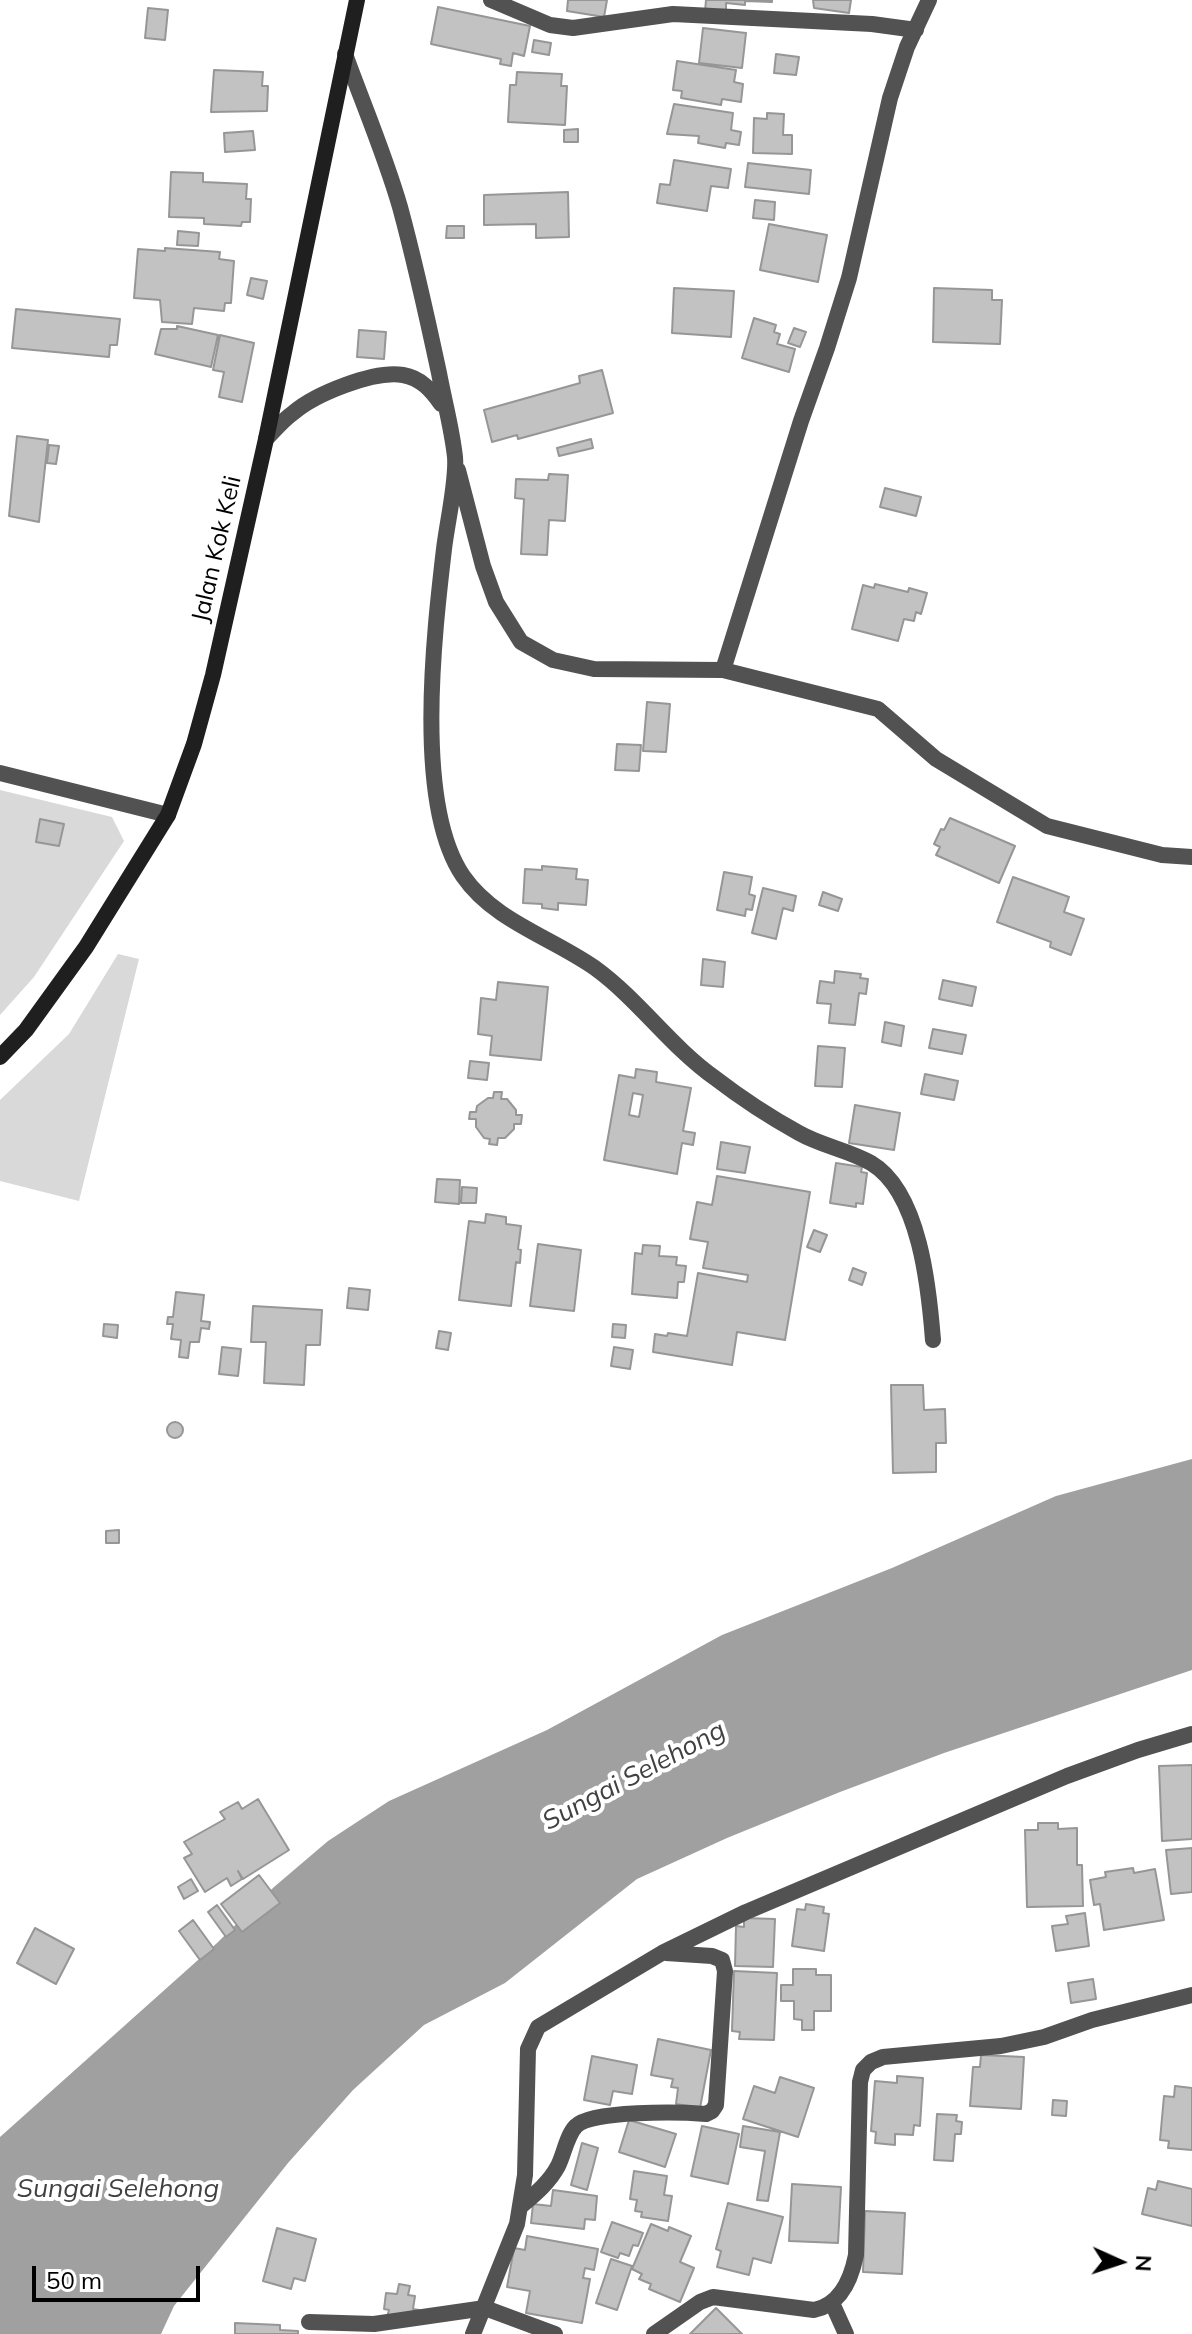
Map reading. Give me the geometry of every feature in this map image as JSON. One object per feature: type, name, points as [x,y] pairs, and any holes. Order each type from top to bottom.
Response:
[{"type":"street","name":"Jalan Kok Keli","points":[[0,1057],[26,1030],[86,947],[168,815],[194,744],[213,675],[266,439],[357,0]]},
{"type":"street","points":[[491,0],[550,25],[573,28],[673,14],[872,24],[916,30]]},
{"type":"street","points":[[723,670],[849,278],[890,98],[929,0]]},
{"type":"street","points":[[345,54],[399,204],[427,313],[455,459],[483,566],[496,602],[521,642],[553,660],[594,669],[723,670],[878,709],[936,759],[1047,826],[1162,855],[1192,857]]},
{"type":"street","points":[[266,439],[293,412],[320,395],[367,378],[403,375],[429,386],[447,412]]},
{"type":"street","points":[[455,459],[440,588],[434,684],[433,770],[438,816],[445,843],[475,892],[497,911],[560,945],[597,970],[716,1079],[801,1134],[873,1164],[893,1184],[907,1211],[929,1286],[933,1340]]},
{"type":"street","points":[[0,773],[168,815]]},
{"type":"street","points":[[473,2334],[511,2241],[520,2207],[525,2175],[527,2067],[532,2036],[547,2020],[662,1953],[746,1912],[1003,1802],[1138,1750],[1192,1734]]},
{"type":"street","points":[[520,2207],[544,2186],[556,2170],[573,2129],[582,2121],[649,2112],[706,2114],[716,2105],[725,1971],[722,1960],[712,1956],[662,1953]]},
{"type":"street","points":[[654,2334],[700,2302],[713,2297],[801,2310],[824,2308],[832,2303],[846,2285],[856,2255],[860,2082],[863,2070],[871,2062],[904,2054],[1001,2046],[1192,1995]]},
{"type":"street","points":[[832,2303],[846,2334]]},
{"type":"street","points":[[309,2322],[374,2324],[485,2308],[555,2334]]},
{"type":"shaded area","points":[[0,790],[112,817],[124,841],[34,977],[0,1015]]},
{"type":"shaded area","points":[[118,954],[139,959],[79,1201],[0,1181],[0,1100],[69,1034]]},
{"type":"water","name":"Sungai Selehong","points":[[1192,1459],[1192,1670],[944,1753],[840,1792],[637,1879],[505,1983],[424,2025],[353,2090],[288,2163],[174,2306],[161,2334],[0,2334],[0,2137],[328,1841],[389,1801],[547,1730],[722,1635],[892,1568],[1056,1496]]},
{"type":"building","points":[[568,0],[607,0],[604,17],[567,11]]},
{"type":"building","points":[[706,0],[772,0],[772,2],[745,1],[745,5],[726,3],[726,12],[705,11]]},
{"type":"building","points":[[813,0],[851,0],[849,13],[814,8]]},
{"type":"building","points":[[438,7],[530,26],[524,56],[513,53],[511,66],[500,64],[501,59],[431,44]]},
{"type":"building","points":[[148,8],[168,10],[165,40],[145,38]]},
{"type":"building","points":[[703,28],[746,33],[742,68],[699,63]]},
{"type":"building","points":[[534,40],[551,43],[549,55],[532,52]]},
{"type":"building","points":[[776,54],[799,57],[796,75],[774,73]]},
{"type":"building","points":[[677,61],[736,70],[734,82],[743,84],[741,102],[722,99],[721,105],[681,98],[682,91],[673,90]]},
{"type":"building","points":[[214,70],[263,72],[262,86],[268,86],[267,111],[211,112]]},
{"type":"building","points":[[517,72],[562,74],[561,86],[567,86],[565,125],[508,122],[510,85],[516,85]]},
{"type":"building","points":[[674,104],[733,113],[731,130],[741,132],[739,145],[726,143],[725,148],[698,143],[699,136],[667,134]]},
{"type":"building","points":[[767,113],[784,114],[783,135],[792,135],[792,154],[753,153],[754,118],[767,119]]},
{"type":"building","points":[[578,129],[578,142],[564,142],[564,130]]},
{"type":"building","points":[[253,131],[255,150],[225,152],[224,133]]},
{"type":"building","points":[[674,160],[731,169],[728,188],[711,186],[707,211],[657,203],[660,184],[670,185]]},
{"type":"building","points":[[748,163],[811,170],[809,194],[745,187]]},
{"type":"building","points":[[171,172],[203,173],[203,182],[247,184],[246,199],[251,199],[250,222],[242,222],[241,226],[204,224],[204,218],[169,217]]},
{"type":"building","points":[[568,192],[569,237],[536,238],[536,224],[484,225],[484,195]]},
{"type":"building","points":[[755,200],[775,202],[774,220],[753,218]]},
{"type":"building","points":[[769,224],[827,235],[818,282],[760,270]]},
{"type":"building","points":[[447,226],[464,226],[464,238],[446,238]]},
{"type":"building","points":[[178,231],[199,233],[198,246],[177,245]]},
{"type":"building","points":[[165,248],[220,252],[219,259],[234,261],[231,303],[225,303],[224,311],[194,308],[192,324],[162,322],[160,300],[134,298],[138,249],[165,251]]},
{"type":"building","points":[[251,278],[267,281],[263,299],[247,295]]},
{"type":"building","points":[[674,288],[734,291],[731,337],[672,333]]},
{"type":"building","points":[[934,288],[992,290],[992,300],[1002,300],[1000,344],[933,342]]},
{"type":"building","points":[[16,309],[120,319],[117,345],[110,345],[109,357],[12,348]]},
{"type":"building","points":[[754,318],[776,325],[774,332],[780,334],[777,344],[795,349],[789,372],[742,358]]},
{"type":"building","points":[[177,326],[218,335],[211,367],[155,354],[161,329],[177,329]]},
{"type":"building","points":[[794,328],[806,332],[800,347],[788,343]]},
{"type":"building","points":[[359,330],[386,332],[384,359],[357,357]]},
{"type":"building","points":[[220,335],[254,343],[242,402],[219,397],[224,372],[213,370]]},
{"type":"building","points":[[602,370],[613,413],[518,439],[517,435],[492,442],[484,410],[580,383],[579,376]]},
{"type":"building","points":[[17,436],[48,440],[39,522],[9,516]]},
{"type":"building","points":[[591,439],[593,448],[559,456],[557,448]]},
{"type":"building","points":[[49,445],[59,446],[56,464],[47,463]]},
{"type":"building","points":[[549,474],[568,475],[565,521],[549,520],[547,555],[521,554],[524,499],[515,498],[516,479],[548,480]]},
{"type":"building","points":[[885,488],[921,497],[916,516],[880,507]]},
{"type":"building","points":[[875,584],[927,593],[921,614],[916,612],[914,621],[904,619],[898,641],[852,629],[863,585],[874,588]]},
{"type":"building","points":[[647,702],[670,704],[666,752],[643,751]]},
{"type":"building","points":[[617,744],[641,745],[639,771],[615,770]]},
{"type":"building","points":[[950,818],[1015,846],[999,883],[936,855],[940,847],[934,844]]},
{"type":"building","points":[[40,819],[64,824],[59,846],[36,842]]},
{"type":"building","points":[[542,866],[577,869],[576,879],[588,880],[586,905],[558,903],[558,910],[542,908],[542,904],[523,903],[525,869],[542,870]]},
{"type":"building","points":[[724,872],[752,877],[749,894],[755,896],[752,910],[746,909],[745,916],[717,910]]},
{"type":"building","points":[[1013,877],[1069,897],[1064,912],[1084,919],[1071,955],[1050,947],[1051,942],[997,922]]},
{"type":"building","points":[[763,888],[796,896],[793,911],[783,908],[776,939],[752,933]]},
{"type":"building","points":[[823,892],[842,899],[838,911],[819,905]]},
{"type":"building","points":[[703,959],[725,962],[723,987],[701,985]]},
{"type":"building","points":[[835,971],[861,974],[860,978],[868,979],[866,994],[859,993],[855,1025],[829,1023],[831,1004],[817,1003],[820,981],[834,983]]},
{"type":"building","points":[[943,980],[976,987],[972,1006],[939,999]]},
{"type":"building","points":[[498,982],[548,987],[541,1060],[490,1055],[492,1036],[478,1034],[481,998],[496,1000]]},
{"type":"building","points":[[885,1022],[904,1026],[901,1046],[882,1042]]},
{"type":"building","points":[[933,1029],[966,1035],[962,1054],[929,1048]]},
{"type":"building","points":[[818,1046],[845,1048],[842,1087],[815,1086]]},
{"type":"building","points":[[470,1061],[489,1063],[487,1080],[468,1078]]},
{"type":"building","points":[[636,1069],[657,1072],[656,1082],[691,1088],[683,1131],[695,1133],[693,1145],[682,1143],[677,1174],[604,1160],[619,1075],[635,1078]],"holes":[[[633,1093],[643,1095],[639,1117],[629,1115]]]},
{"type":"building","points":[[925,1074],[958,1081],[954,1100],[921,1094]]},
{"type":"building","points":[[494,1092],[502,1092],[501,1099],[507,1099],[516,1110],[516,1115],[522,1115],[521,1124],[514,1124],[514,1129],[505,1138],[498,1138],[497,1145],[489,1144],[490,1139],[484,1138],[476,1127],[476,1119],[469,1119],[470,1112],[476,1112],[477,1106],[493,1098]]},
{"type":"building","points":[[855,1105],[900,1113],[894,1150],[849,1143]]},
{"type":"building","points":[[721,1142],[750,1147],[745,1173],[717,1169]]},
{"type":"building","points":[[836,1163],[862,1167],[861,1172],[867,1173],[863,1204],[856,1203],[856,1207],[830,1203]]},
{"type":"building","points":[[717,1176],[810,1192],[785,1340],[737,1332],[732,1365],[653,1352],[655,1334],[687,1336],[698,1273],[747,1282],[748,1275],[703,1268],[708,1242],[690,1239],[697,1202],[712,1205]]},
{"type":"building","points":[[437,1179],[460,1180],[459,1204],[435,1202]]},
{"type":"building","points":[[462,1187],[477,1188],[476,1203],[461,1203]]},
{"type":"building","points":[[486,1214],[506,1217],[506,1224],[521,1226],[520,1263],[516,1262],[511,1306],[459,1300],[469,1221],[485,1223]]},
{"type":"building","points":[[814,1230],[827,1235],[820,1252],[807,1247]]},
{"type":"building","points":[[538,1244],[581,1250],[574,1311],[530,1306]]},
{"type":"building","points":[[643,1245],[660,1246],[659,1256],[677,1257],[676,1265],[686,1266],[684,1282],[678,1282],[677,1298],[632,1294],[635,1253],[642,1254]]},
{"type":"building","points":[[853,1268],[866,1273],[862,1285],[849,1280]]},
{"type":"building","points":[[349,1288],[370,1290],[368,1310],[347,1308]]},
{"type":"building","points":[[176,1292],[204,1295],[201,1321],[210,1322],[209,1329],[201,1328],[199,1342],[190,1342],[188,1358],[179,1357],[181,1340],[171,1339],[173,1324],[167,1324],[168,1317],[173,1317]]},
{"type":"building","points":[[253,1306],[322,1310],[320,1345],[306,1345],[304,1385],[264,1383],[266,1342],[251,1342]]},
{"type":"building","points":[[104,1324],[118,1325],[117,1338],[103,1336]]},
{"type":"building","points":[[613,1324],[626,1325],[625,1338],[612,1337]]},
{"type":"building","points":[[439,1331],[451,1333],[448,1350],[436,1348]]},
{"type":"building","points":[[222,1347],[241,1349],[238,1376],[219,1374]]},
{"type":"building","points":[[614,1347],[633,1350],[630,1369],[611,1366]]},
{"type":"building","points":[[891,1385],[923,1385],[924,1410],[945,1409],[946,1443],[936,1443],[936,1472],[893,1473]]},
{"type":"building","points":[[175,1422],[181,1424],[181,1436],[175,1438],[169,1436],[167,1430],[169,1424]]},
{"type":"building","points":[[119,1530],[119,1543],[106,1543],[106,1531]]},
{"type":"building","points":[[1192,1765],[1192,1839],[1162,1841],[1159,1766]]},
{"type":"building","points":[[258,1799],[289,1850],[243,1879],[238,1871],[242,1879],[231,1886],[227,1878],[205,1892],[184,1858],[192,1854],[184,1842],[225,1819],[220,1812],[238,1802],[242,1809]]},
{"type":"building","points":[[1038,1823],[1058,1823],[1058,1829],[1077,1828],[1077,1865],[1082,1865],[1083,1906],[1027,1907],[1025,1830],[1038,1830]]},
{"type":"building","points":[[1192,1848],[1192,1892],[1171,1894],[1166,1850]]},
{"type":"building","points":[[1133,1868],[1134,1873],[1155,1869],[1164,1920],[1104,1930],[1100,1904],[1094,1905],[1090,1880],[1106,1877],[1105,1872]]},
{"type":"building","points":[[259,1875],[280,1903],[242,1932],[221,1904]]},
{"type":"building","points":[[191,1879],[198,1891],[184,1899],[178,1887]]},
{"type":"building","points":[[806,1904],[824,1907],[823,1913],[829,1914],[824,1951],[792,1946],[797,1909],[805,1910]]},
{"type":"building","points":[[217,1905],[235,1930],[226,1937],[208,1912]]},
{"type":"building","points":[[1085,1913],[1089,1946],[1056,1951],[1052,1926],[1068,1924],[1066,1916]]},
{"type":"building","points":[[744,1918],[775,1919],[773,1967],[735,1966],[736,1926],[744,1927]]},
{"type":"building","points":[[193,1920],[214,1949],[200,1960],[179,1931]]},
{"type":"building","points":[[35,1928],[74,1949],[56,1984],[17,1963]]},
{"type":"building","points":[[793,1969],[816,1969],[816,1975],[831,1975],[831,2011],[814,2011],[814,2030],[802,2030],[802,2020],[794,2019],[794,2001],[781,2001],[781,1985],[793,1985]]},
{"type":"building","points":[[734,1971],[777,1973],[774,2040],[739,2039],[740,2032],[732,2031]]},
{"type":"building","points":[[1093,1979],[1096,1999],[1071,2003],[1068,1983]]},
{"type":"building","points":[[658,2039],[711,2050],[700,2108],[676,2104],[678,2088],[671,2087],[673,2079],[651,2075]]},
{"type":"building","points":[[981,2055],[1024,2057],[1021,2109],[970,2106],[973,2067],[980,2067]]},
{"type":"building","points":[[592,2056],[637,2065],[632,2094],[613,2091],[610,2105],[584,2100]]},
{"type":"building","points":[[897,2076],[923,2078],[920,2126],[914,2125],[913,2135],[895,2134],[895,2145],[875,2143],[876,2132],[871,2131],[875,2081],[897,2083]]},
{"type":"building","points":[[780,2077],[814,2088],[798,2137],[743,2119],[754,2086],[775,2093]]},
{"type":"building","points":[[1175,2086],[1192,2088],[1192,2150],[1168,2148],[1169,2141],[1160,2140],[1164,2096],[1174,2097]]},
{"type":"building","points":[[1053,2100],[1067,2101],[1066,2116],[1052,2115]]},
{"type":"building","points":[[937,2114],[957,2115],[956,2121],[962,2122],[961,2134],[955,2134],[953,2161],[934,2160]]},
{"type":"building","points":[[629,2120],[676,2134],[665,2167],[619,2152]]},
{"type":"building","points":[[702,2126],[739,2134],[728,2184],[691,2176]]},
{"type":"building","points":[[743,2126],[780,2132],[768,2201],[757,2200],[765,2151],[740,2147]]},
{"type":"building","points":[[582,2143],[598,2148],[587,2190],[571,2185]]},
{"type":"building","points":[[634,2171],[667,2176],[664,2195],[672,2196],[668,2221],[641,2217],[642,2212],[635,2211],[637,2200],[630,2199]]},
{"type":"building","points":[[1158,2181],[1192,2189],[1192,2226],[1142,2214],[1148,2188],[1156,2190]]},
{"type":"building","points":[[792,2184],[841,2187],[838,2243],[789,2241]]},
{"type":"building","points":[[553,2190],[597,2196],[595,2220],[585,2219],[584,2229],[531,2223],[533,2204],[551,2206]]},
{"type":"building","points":[[728,2203],[783,2217],[771,2263],[753,2258],[749,2275],[717,2267],[721,2251],[716,2249]]},
{"type":"building","points":[[865,2211],[905,2213],[902,2274],[863,2272]]},
{"type":"building","points":[[612,2222],[643,2233],[638,2246],[633,2245],[629,2256],[620,2253],[618,2258],[601,2252]]},
{"type":"building","points":[[651,2224],[691,2236],[680,2262],[694,2268],[680,2302],[649,2289],[651,2284],[639,2279],[642,2274],[632,2269]]},
{"type":"building","points":[[277,2228],[316,2239],[305,2281],[294,2278],[291,2289],[263,2281]]},
{"type":"building","points":[[527,2236],[598,2249],[594,2270],[585,2268],[583,2278],[590,2279],[582,2323],[526,2313],[530,2291],[507,2287],[514,2248],[525,2250]]},
{"type":"building","points":[[611,2259],[632,2266],[617,2310],[596,2303]]},
{"type":"building","points":[[399,2284],[410,2286],[408,2295],[415,2296],[413,2309],[419,2310],[387,2317],[389,2310],[384,2309],[386,2293],[397,2294]]},
{"type":"building","points":[[716,2308],[742,2334],[690,2334]]},
{"type":"building","points":[[235,2323],[280,2325],[280,2330],[298,2331],[298,2334],[235,2334]]}]
